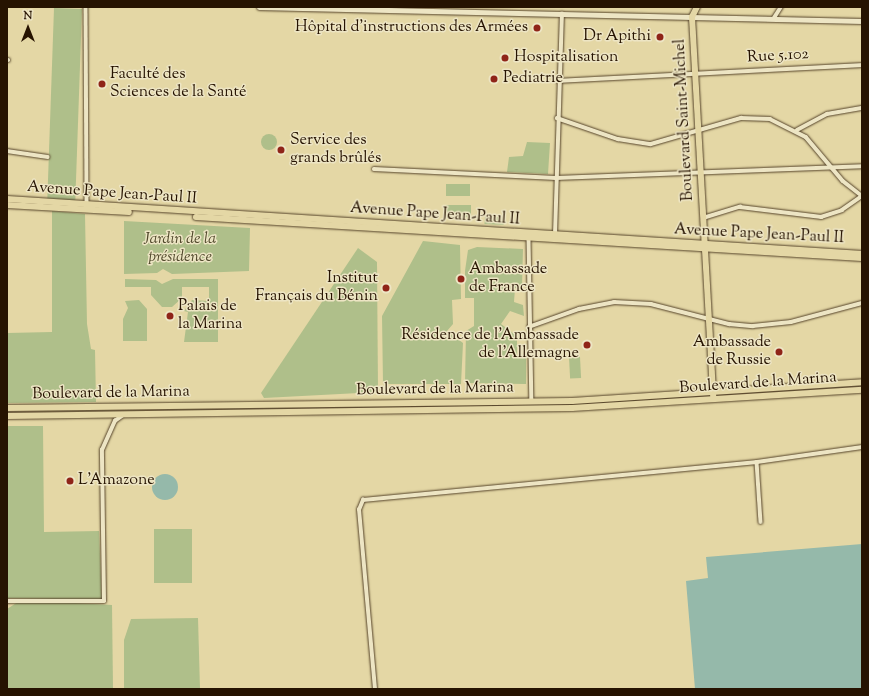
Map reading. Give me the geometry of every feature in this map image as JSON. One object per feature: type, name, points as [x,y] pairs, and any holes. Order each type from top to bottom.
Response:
[{"type":"main road","name":"Boulevard Saint-Michel","points":[[697,7],[692,17],[713,401]]},
{"type":"main road","name":"Avenue Pape Jean-Paul II","points":[[7,199],[87,208]]},
{"type":"main road","name":"Avenue Pape Jean-Paul II","points":[[7,205],[87,208],[555,237],[862,258]]},
{"type":"main road","name":"Avenue Pape Jean-Paul II","points":[[335,224],[529,238],[555,237]]},
{"type":"main road","name":"Avenue Pape Jean-Paul II","points":[[705,248],[862,254]]},
{"type":"main road","name":"Boulevard de la Marina","points":[[7,408],[532,402],[713,393],[862,382]]},
{"type":"main road","points":[[849,384],[850,391]]},
{"type":"main road","name":"Boulevard de la Marina","points":[[7,416],[474,410],[713,401],[862,390]]},
{"type":"main road","points":[[226,413],[229,406]]},
{"type":"main road","points":[[246,412],[247,406]]},
{"type":"street","points":[[86,7],[87,208]]},
{"type":"street","points":[[259,7],[862,21]]},
{"type":"street","points":[[774,18],[781,7]]},
{"type":"street","points":[[555,237],[558,81],[562,14]]},
{"type":"street","name":"Rue 5.102","points":[[558,81],[862,65]]},
{"type":"street","points":[[797,130],[827,114],[862,108]]},
{"type":"street","points":[[557,118],[640,143],[668,142],[752,117],[776,120],[797,130],[862,196],[842,210],[821,216],[740,207],[703,218]]},
{"type":"street","points":[[7,151],[48,157]]},
{"type":"street","points":[[374,169],[556,178],[701,174],[862,166]]},
{"type":"street","points":[[529,238],[529,327],[532,402]]},
{"type":"street","points":[[529,327],[579,309],[614,302],[642,303],[709,317],[734,325],[765,326],[862,303]]},
{"type":"street","points":[[7,600],[104,601],[103,444],[115,421],[127,414]]},
{"type":"street","points":[[375,689],[359,510],[363,500],[757,462],[862,447]]},
{"type":"street","points":[[757,462],[761,522]]},
{"type":"green space","points":[[54,8],[82,9],[75,201],[47,200]]},
{"type":"green space","points":[[269,134],[276,139],[277,142],[272,149],[269,150],[262,145],[261,142],[266,135]]},
{"type":"green space","points":[[527,142],[550,143],[548,174],[507,172],[509,157],[523,156]]},
{"type":"green space","points":[[446,184],[470,184],[470,196],[446,196]]},
{"type":"green space","points":[[446,205],[471,205],[471,217],[446,217]]},
{"type":"green space","points":[[52,211],[85,214],[87,324],[91,349],[95,350],[96,402],[7,403],[7,333],[52,332]]},
{"type":"green space","points":[[485,215],[504,216],[504,225],[485,224]]},
{"type":"green space","name":"Jardin de la présidence","points":[[124,221],[250,228],[249,271],[172,274],[163,269],[157,273],[124,274]]},
{"type":"green space","points":[[423,241],[460,245],[461,299],[452,300],[453,324],[447,331],[463,343],[461,384],[383,384],[382,316]]},
{"type":"green space","points":[[477,247],[523,249],[522,288],[515,288],[514,302],[523,305],[524,316],[510,311],[501,324],[517,336],[517,356],[526,356],[526,384],[465,383],[466,331],[474,326],[474,298],[465,298],[465,271],[468,250]]},
{"type":"green space","points":[[358,248],[377,262],[378,392],[264,398],[261,393]]},
{"type":"green space","points":[[125,279],[156,280],[162,284],[173,279],[218,279],[218,342],[184,342],[188,312],[184,311],[192,300],[209,301],[209,287],[182,287],[182,298],[172,307],[162,307],[151,295],[151,287],[125,287]]},
{"type":"green space","points":[[139,300],[147,309],[147,341],[123,341],[123,319],[128,308],[125,301]]},
{"type":"green space","points":[[580,357],[581,378],[570,379],[569,358]]},
{"type":"green space","points":[[7,426],[43,426],[44,532],[99,531],[102,600],[7,598]]},
{"type":"green space","points":[[154,529],[192,529],[192,583],[154,583]]},
{"type":"green space","points":[[21,600],[112,605],[113,689],[7,689],[7,609]]},
{"type":"green space","points":[[198,618],[200,689],[124,689],[124,640],[131,619]]},
{"type":"shaded area","points":[[165,474],[174,478],[178,487],[174,496],[165,500],[156,496],[152,487],[156,478]]},
{"type":"shaded area","points":[[862,544],[862,689],[695,689],[686,581],[708,578],[706,557]]},
{"type":"place","name":"Hôpital d'instructions des Armées","points":[[537,28]]},
{"type":"place","name":"Dr Apithi","points":[[660,37]]},
{"type":"place","name":"Hospitalisation","points":[[505,58]]},
{"type":"place","name":"Pediatrie","points":[[494,79]]},
{"type":"place","name":"Faculté des Sciences de la Santé","points":[[102,84]]},
{"type":"place","name":"Service des grands brûlés","points":[[281,150]]},
{"type":"place","name":"Ambassade de France","points":[[461,279]]},
{"type":"place","name":"Institut Français du Bénin","points":[[386,288]]},
{"type":"place","name":"Palais de la Marina","points":[[170,316]]},
{"type":"place","name":"Résidence de l'Ambassade de l'Allemagne","points":[[587,345]]},
{"type":"place","name":"Ambassade de Russie","points":[[779,352]]},
{"type":"place","name":"L'Amazone","points":[[70,481]]}]
